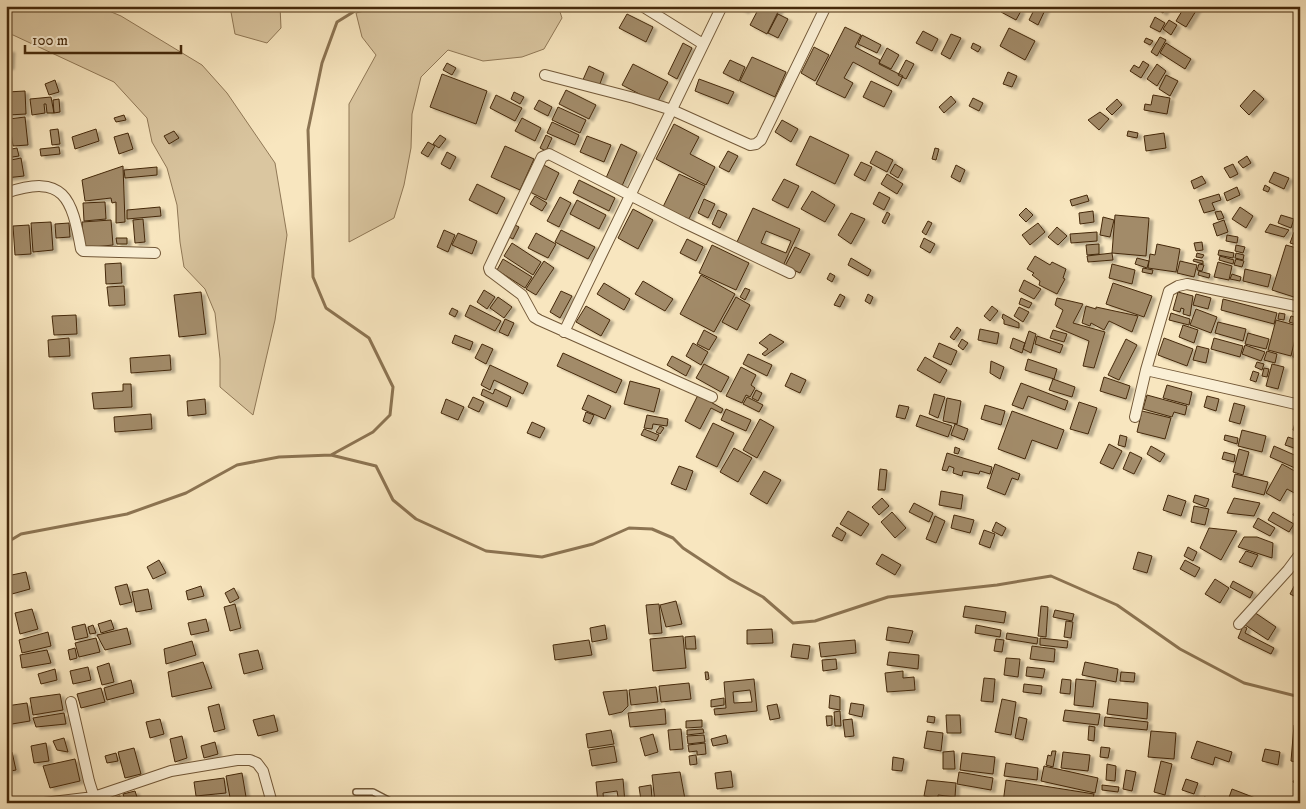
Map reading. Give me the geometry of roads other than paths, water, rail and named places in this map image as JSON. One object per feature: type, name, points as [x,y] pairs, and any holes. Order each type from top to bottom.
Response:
[{"type":"street","points":[[642,6],[703,44]]},
{"type":"street","points":[[564,332],[722,6]]},
{"type":"street","points":[[545,75],[672,110],[750,145],[756,144],[761,140],[826,6]]},
{"type":"street","points":[[712,397],[534,317],[522,296],[493,274],[489,268],[542,157],[550,154],[727,244],[790,273]]},
{"type":"street","points":[[6,193],[45,186],[61,194],[72,208],[83,251],[155,253]]},
{"type":"street","points":[[1135,417],[1146,370],[1169,291],[1178,286],[1188,284],[1300,307]]},
{"type":"street","points":[[1146,370],[1300,405]]},
{"type":"street","points":[[1240,624],[1300,554]]},
{"type":"street","points":[[72,702],[94,800]]},
{"type":"street","points":[[44,803],[94,800],[171,771],[236,760],[250,760],[257,763],[263,771],[272,803]]},
{"type":"lane","points":[[356,792],[373,792],[394,803]]},
{"type":"waterway","points":[[331,455],[373,432],[390,415],[393,387],[369,338],[326,308],[313,277],[308,130],[322,63],[337,22],[363,6]]},
{"type":"waterway","points":[[6,543],[21,534],[127,514],[186,493],[237,465],[279,457],[331,455],[376,466],[393,500],[416,519],[486,551],[542,557],[593,544],[629,528],[652,529],[673,538],[683,548],[730,579],[763,597],[793,623],[815,621],[888,597],[997,585],[1051,576],[1117,605],[1180,649],[1244,683],[1300,697]]}]
